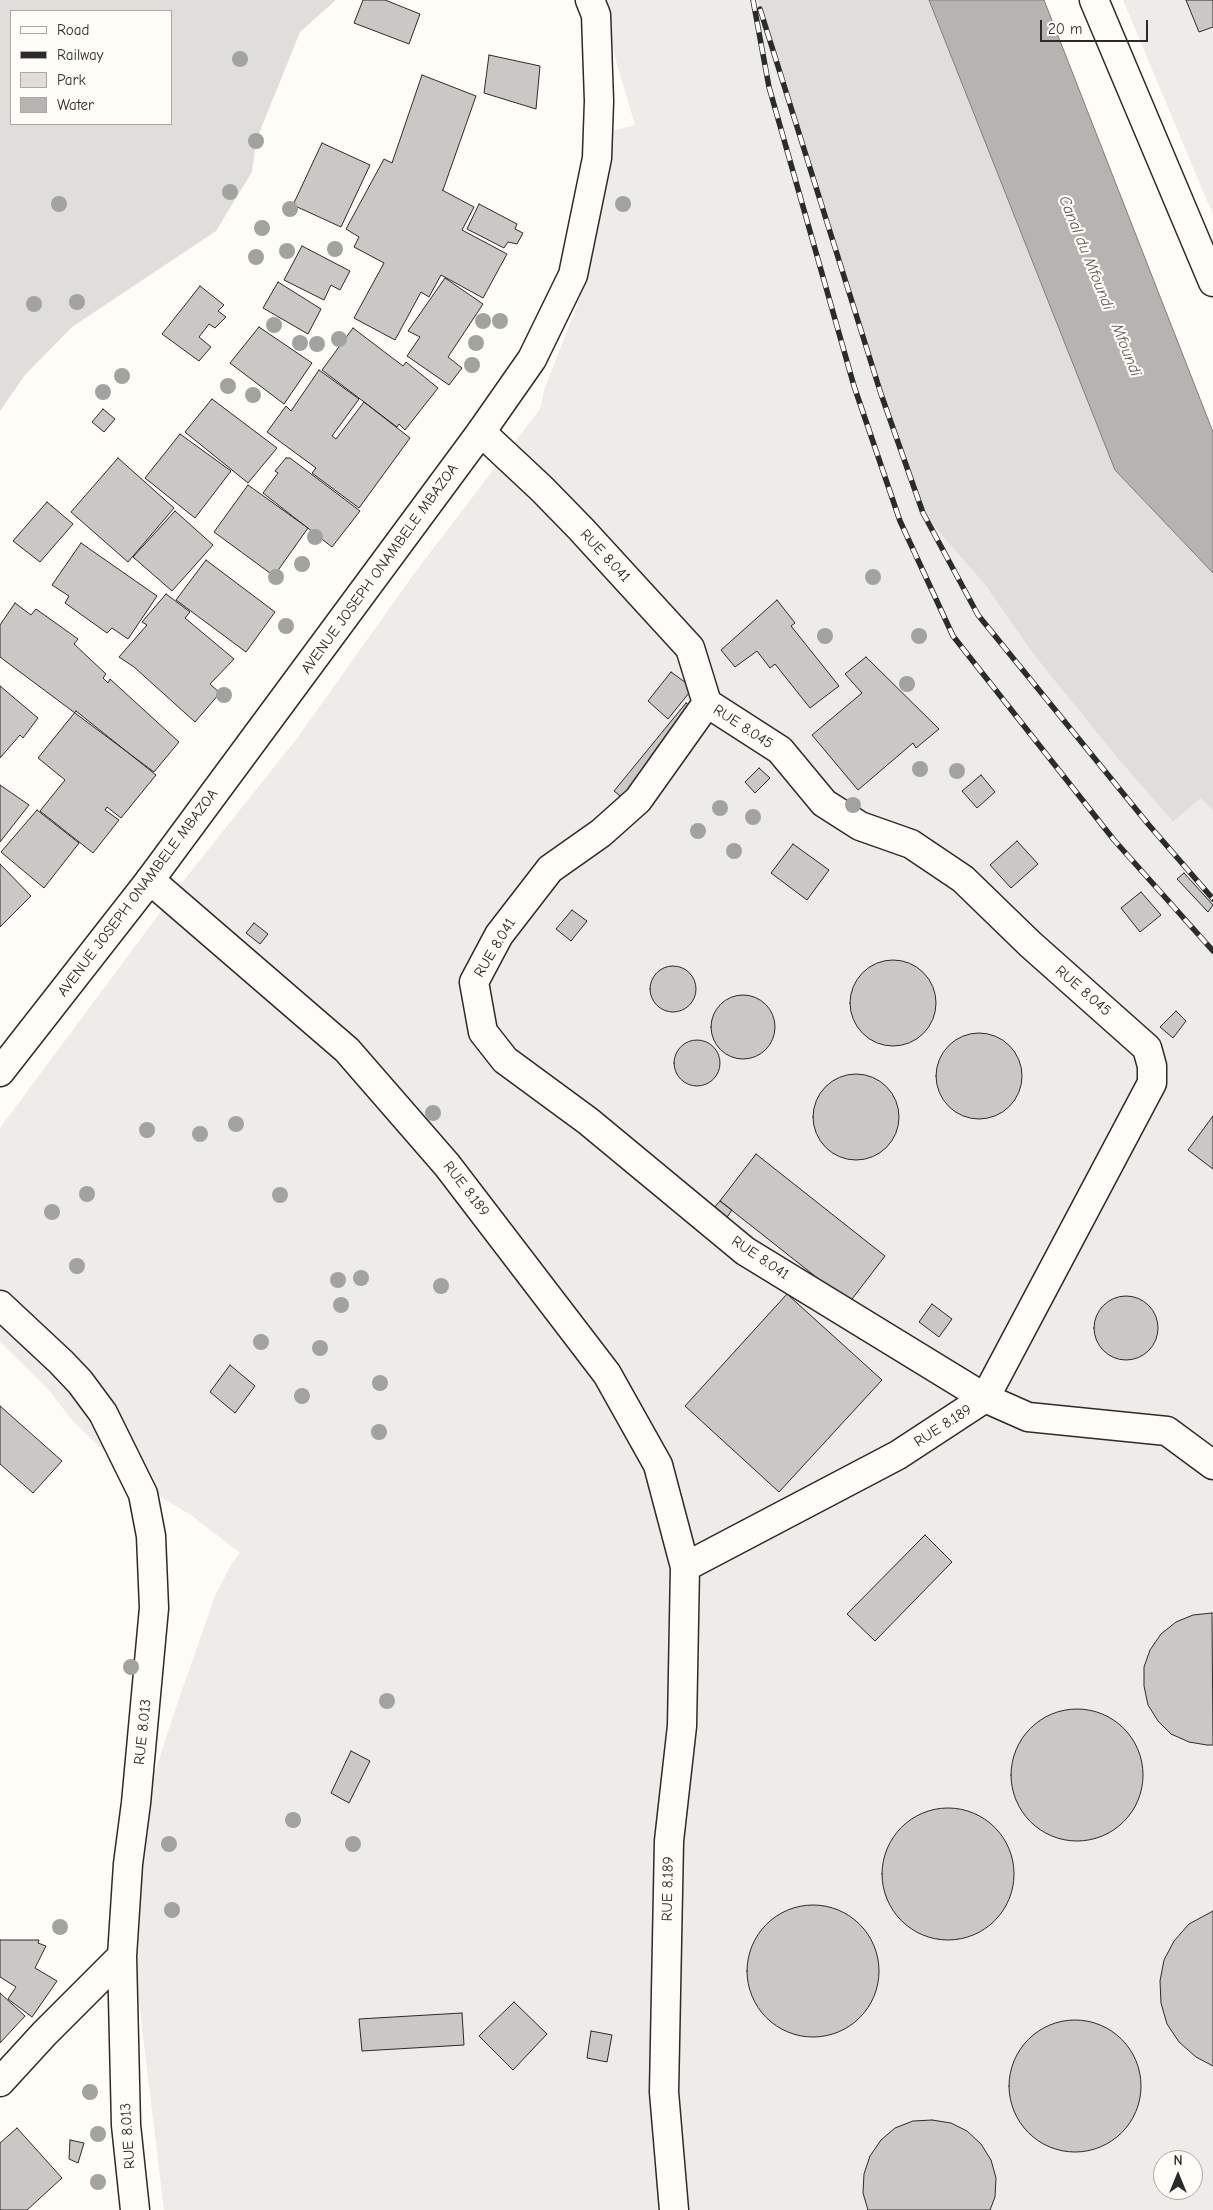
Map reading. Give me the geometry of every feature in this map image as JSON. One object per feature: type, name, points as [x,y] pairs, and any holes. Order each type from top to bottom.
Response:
[{"type":"street","name":"AVENUE JOSEPH ONAMBELE MBAZOA","points":[[0,1072],[150,880],[481,432],[532,359],[573,275],[597,158],[599,102],[596,15],[590,0]]},
{"type":"street","points":[[1094,0],[1213,282]]},
{"type":"street","name":"RUE 8.041","points":[[481,432],[574,522],[690,648],[706,703],[638,800],[602,833],[550,869],[499,935],[474,982],[483,1032],[505,1060],[588,1121],[744,1251],[985,1398]]},
{"type":"street","name":"RUE 8.045","points":[[706,703],[780,750],[824,802],[860,826],[911,844],[963,879],[1030,944],[1146,1048],[1152,1066],[1152,1083],[985,1398]]},
{"type":"street","name":"RUE 8.189","points":[[150,880],[347,1050],[447,1165],[607,1374],[658,1465],[685,1568],[682,1726],[669,1840],[664,2082],[674,2210]]},
{"type":"street","name":"RUE 8.013","points":[[0,1306],[61,1362],[80,1382],[103,1413],[143,1494],[151,1536],[154,1608],[136,1803],[128,1864],[122,1956],[126,2126],[135,2210]]},
{"type":"street","name":"RUE 8.189","points":[[685,1568],[898,1455],[985,1398],[1028,1417],[1167,1432],[1213,1465]]},
{"type":"street","points":[[0,2082],[44,2034],[122,1956]]},
{"type":"shaded area","points":[[598,0],[758,0],[881,394],[923,513],[986,586],[1034,655],[1115,755],[1173,822],[1201,798],[1213,811],[1213,2210],[164,2210],[137,1986],[134,1838],[172,1719],[215,1596],[232,1563],[240,1553],[191,1515],[164,1499],[102,1449],[72,1420],[47,1388],[0,1342],[0,1128],[185,879],[298,737],[416,571],[540,409],[544,390],[584,283],[612,131],[635,125]]},
{"type":"shaded area","points":[[1123,0],[1213,0],[1213,215]]},
{"type":"green space","points":[[0,0],[336,0],[300,32],[256,141],[252,172],[216,231],[72,327],[25,375],[0,411]]},
{"type":"green space","points":[[758,0],[929,0],[1115,470],[1213,573],[1213,811],[1201,798],[1173,822],[1115,755],[1034,655],[986,586],[923,513],[881,394]]},
{"type":"water","points":[[929,0],[1044,0],[1213,432],[1213,573],[1115,470]]},
{"type":"building","points":[[363,0],[385,0],[420,14],[409,44],[354,23]]},
{"type":"building","points":[[1186,0],[1213,0],[1213,27],[1199,32]]},
{"type":"building","points":[[489,55],[540,66],[536,109],[484,93]]},
{"type":"building","points":[[422,75],[476,96],[442,190],[474,207],[462,230],[507,254],[483,298],[441,275],[429,297],[421,292],[395,340],[354,318],[384,263],[354,247],[359,237],[346,229],[384,159],[392,163]]},
{"type":"building","points":[[322,143],[370,165],[341,227],[293,205]]},
{"type":"building","points":[[479,204],[517,224],[515,229],[523,233],[517,244],[508,242],[504,248],[467,229]]},
{"type":"building","points":[[302,246],[350,271],[340,290],[331,285],[324,300],[284,280]]},
{"type":"building","points":[[445,278],[483,304],[448,357],[462,368],[449,385],[407,356],[420,337],[408,331]]},
{"type":"building","points":[[278,282],[321,309],[308,334],[263,308]]},
{"type":"building","points":[[200,286],[224,305],[218,311],[226,317],[215,328],[209,324],[199,337],[211,347],[199,361],[162,334]]},
{"type":"building","points":[[259,327],[312,363],[284,404],[230,363]]},
{"type":"building","points":[[353,328],[403,366],[406,362],[438,388],[405,430],[399,424],[397,427],[322,370]]},
{"type":"building","points":[[319,370],[359,399],[332,436],[336,439],[364,402],[410,438],[359,508],[312,473],[316,468],[267,432],[286,406],[291,411]]},
{"type":"building","points":[[212,399],[277,448],[248,483],[185,432]]},
{"type":"building","points":[[103,409],[115,419],[104,432],[92,422]]},
{"type":"building","points":[[180,434],[231,471],[195,518],[145,478]]},
{"type":"building","points":[[118,458],[174,508],[128,562],[71,512]]},
{"type":"building","points":[[286,458],[290,458],[360,511],[332,547],[263,493],[278,473],[275,471]]},
{"type":"building","points":[[248,485],[308,528],[274,576],[214,532]]},
{"type":"building","points":[[47,502],[73,524],[40,562],[13,541]]},
{"type":"building","points":[[175,511],[213,545],[172,591],[133,557]]},
{"type":"building","points":[[81,543],[157,596],[128,639],[112,628],[107,633],[65,603],[69,596],[52,585]]},
{"type":"building","points":[[206,560],[275,612],[246,652],[176,600]]},
{"type":"building","points":[[166,594],[190,612],[185,618],[234,659],[210,684],[220,693],[195,722],[134,667],[119,657],[147,625],[142,622]]},
{"type":"building","points":[[777,600],[795,623],[791,626],[839,686],[810,708],[775,664],[770,668],[757,651],[735,667],[721,650]]},
{"type":"building","points":[[15,603],[31,615],[36,609],[78,639],[74,644],[106,674],[103,678],[108,683],[110,679],[179,742],[154,772],[0,657],[0,625]]},
{"type":"building","points":[[866,657],[939,729],[916,748],[913,743],[858,790],[812,735],[862,693],[845,674]]},
{"type":"building","points":[[671,672],[693,688],[668,719],[648,701]]},
{"type":"building","points":[[0,686],[38,718],[23,738],[20,735],[0,758]]},
{"type":"building","points":[[686,703],[707,717],[686,746],[691,751],[641,813],[614,791]]},
{"type":"building","points":[[76,711],[156,775],[121,818],[107,807],[105,810],[119,820],[93,853],[40,811],[65,780],[38,758]]},
{"type":"building","points":[[759,768],[770,778],[755,793],[745,782]]},
{"type":"building","points":[[981,775],[995,792],[977,808],[962,791]]},
{"type":"building","points":[[0,785],[29,805],[0,842]]},
{"type":"building","points":[[37,810],[79,843],[44,888],[1,852]]},
{"type":"building","points":[[1017,841],[1038,864],[1011,888],[990,865]]},
{"type":"building","points":[[793,844],[829,870],[807,900],[771,873]]},
{"type":"building","points":[[0,864],[31,896],[0,927]]},
{"type":"building","points":[[1184,873],[1213,905],[1208,912],[1177,879]]},
{"type":"building","points":[[1141,892],[1161,915],[1140,932],[1121,908]]},
{"type":"building","points":[[572,910],[587,921],[571,941],[556,929]]},
{"type":"building","points":[[254,923],[268,934],[260,944],[246,933]]},
{"type":"building","points":[[893,960],[909,963],[917,967],[929,979],[933,987],[936,1003],[933,1019],[929,1027],[917,1039],[909,1043],[893,1046],[877,1043],[869,1039],[857,1027],[853,1019],[850,1003],[853,987],[857,979],[869,967],[877,963]]},
{"type":"building","points":[[673,966],[686,970],[692,976],[696,989],[692,1002],[686,1008],[673,1012],[660,1008],[654,1002],[650,989],[654,976],[660,970]]},
{"type":"building","points":[[743,995],[761,1001],[769,1009],[775,1027],[769,1045],[761,1053],[743,1059],[725,1053],[717,1045],[711,1027],[717,1009],[725,1001]]},
{"type":"building","points":[[1176,1011],[1186,1021],[1173,1038],[1160,1027]]},
{"type":"building","points":[[979,1033],[995,1036],[1003,1040],[1015,1052],[1019,1060],[1022,1076],[1019,1092],[1015,1100],[1003,1112],[995,1116],[979,1119],[963,1116],[955,1112],[943,1100],[939,1092],[936,1076],[939,1060],[943,1052],[955,1040],[963,1036]]},
{"type":"building","points":[[697,1040],[710,1044],[716,1050],[720,1063],[716,1076],[710,1082],[697,1086],[684,1082],[678,1076],[674,1063],[678,1050],[684,1044]]},
{"type":"building","points":[[856,1074],[872,1077],[880,1081],[892,1093],[896,1101],[899,1117],[896,1133],[892,1141],[880,1153],[872,1157],[856,1160],[840,1157],[832,1153],[820,1141],[816,1133],[813,1117],[816,1101],[820,1093],[832,1081],[840,1077]]},
{"type":"building","points":[[1213,1116],[1213,1169],[1188,1150]]},
{"type":"building","points":[[756,1154],[885,1256],[849,1303],[720,1201]]},
{"type":"building","points":[[720,1201],[732,1210],[725,1220],[712,1210]]},
{"type":"building","points":[[787,1294],[882,1380],[779,1492],[685,1406]]},
{"type":"building","points":[[1126,1296],[1144,1302],[1152,1310],[1158,1328],[1152,1346],[1144,1354],[1126,1360],[1108,1354],[1100,1346],[1094,1328],[1100,1310],[1108,1302]]},
{"type":"building","points":[[932,1304],[952,1319],[939,1337],[919,1322]]},
{"type":"building","points":[[230,1365],[255,1386],[235,1413],[210,1392]]},
{"type":"building","points":[[0,1406],[62,1461],[33,1493],[0,1464]]},
{"type":"building","points":[[925,1535],[952,1562],[875,1641],[847,1614]]},
{"type":"building","points":[[1212,1613],[1213,1745],[1207,1745],[1189,1742],[1171,1734],[1158,1721],[1148,1705],[1144,1686],[1144,1667],[1150,1650],[1161,1634],[1176,1622],[1193,1615]]},
{"type":"building","points":[[1077,1709],[1090,1710],[1102,1714],[1124,1728],[1138,1750],[1142,1762],[1142,1788],[1138,1800],[1124,1822],[1102,1836],[1090,1840],[1077,1841],[1064,1840],[1052,1836],[1030,1822],[1016,1800],[1012,1788],[1011,1775],[1012,1762],[1016,1750],[1030,1728],[1052,1714],[1064,1710]]},
{"type":"building","points":[[351,1751],[370,1761],[349,1803],[331,1793]]},
{"type":"building","points":[[948,1808],[961,1809],[973,1813],[995,1827],[1009,1849],[1013,1861],[1013,1887],[1009,1899],[995,1921],[973,1935],[961,1939],[948,1940],[935,1939],[923,1935],[901,1921],[887,1899],[883,1887],[882,1874],[883,1861],[887,1849],[901,1827],[923,1813],[935,1809]]},
{"type":"building","points":[[813,1905],[826,1906],[838,1910],[860,1924],[874,1946],[878,1958],[878,1984],[874,1996],[860,2018],[838,2032],[826,2036],[813,2037],[800,2036],[788,2032],[766,2018],[752,1996],[748,1984],[747,1971],[748,1958],[752,1946],[766,1924],[788,1910],[800,1906]]},
{"type":"building","points":[[1213,1911],[1213,2066],[1196,2057],[1179,2042],[1167,2024],[1161,2003],[1160,1981],[1164,1960],[1174,1941],[1189,1924]]},
{"type":"building","points":[[0,1940],[39,1940],[38,1943],[46,1946],[35,1968],[57,1981],[32,2017],[8,1999],[16,1987],[0,1977]]},
{"type":"building","points":[[0,1993],[25,2016],[0,2043]]},
{"type":"building","points":[[514,2002],[547,2034],[513,2070],[479,2036]]},
{"type":"building","points":[[462,2013],[464,2045],[362,2051],[359,2019]]},
{"type":"building","points":[[1075,2020],[1088,2021],[1100,2025],[1122,2039],[1136,2061],[1140,2073],[1140,2099],[1136,2111],[1122,2133],[1100,2147],[1088,2151],[1075,2152],[1062,2151],[1050,2147],[1028,2133],[1014,2111],[1010,2099],[1009,2086],[1010,2073],[1014,2061],[1028,2039],[1050,2025],[1062,2021]]},
{"type":"building","points":[[591,2031],[612,2035],[607,2062],[587,2058]]},
{"type":"building","points":[[932,2120],[951,2123],[967,2131],[981,2144],[991,2160],[996,2178],[995,2197],[990,2210],[868,2210],[863,2193],[864,2174],[870,2156],[881,2140],[895,2128],[913,2121]]},
{"type":"building","points":[[17,2128],[62,2178],[27,2210],[0,2210],[0,2143]]},
{"type":"building","points":[[70,2140],[84,2143],[78,2163],[69,2159]]},
{"type":"railway","points":[[753,0],[769,87],[854,386],[900,521],[953,636],[1114,840],[1213,951]]},
{"type":"railway","points":[[760,9],[881,394],[923,513],[978,615],[1148,824],[1213,899]]},
{"type":"water label","name":"Canal du Mfoundi","points":[[1086,253]]},
{"type":"water label","name":"Mfoundi","points":[[1126,350]]}]
